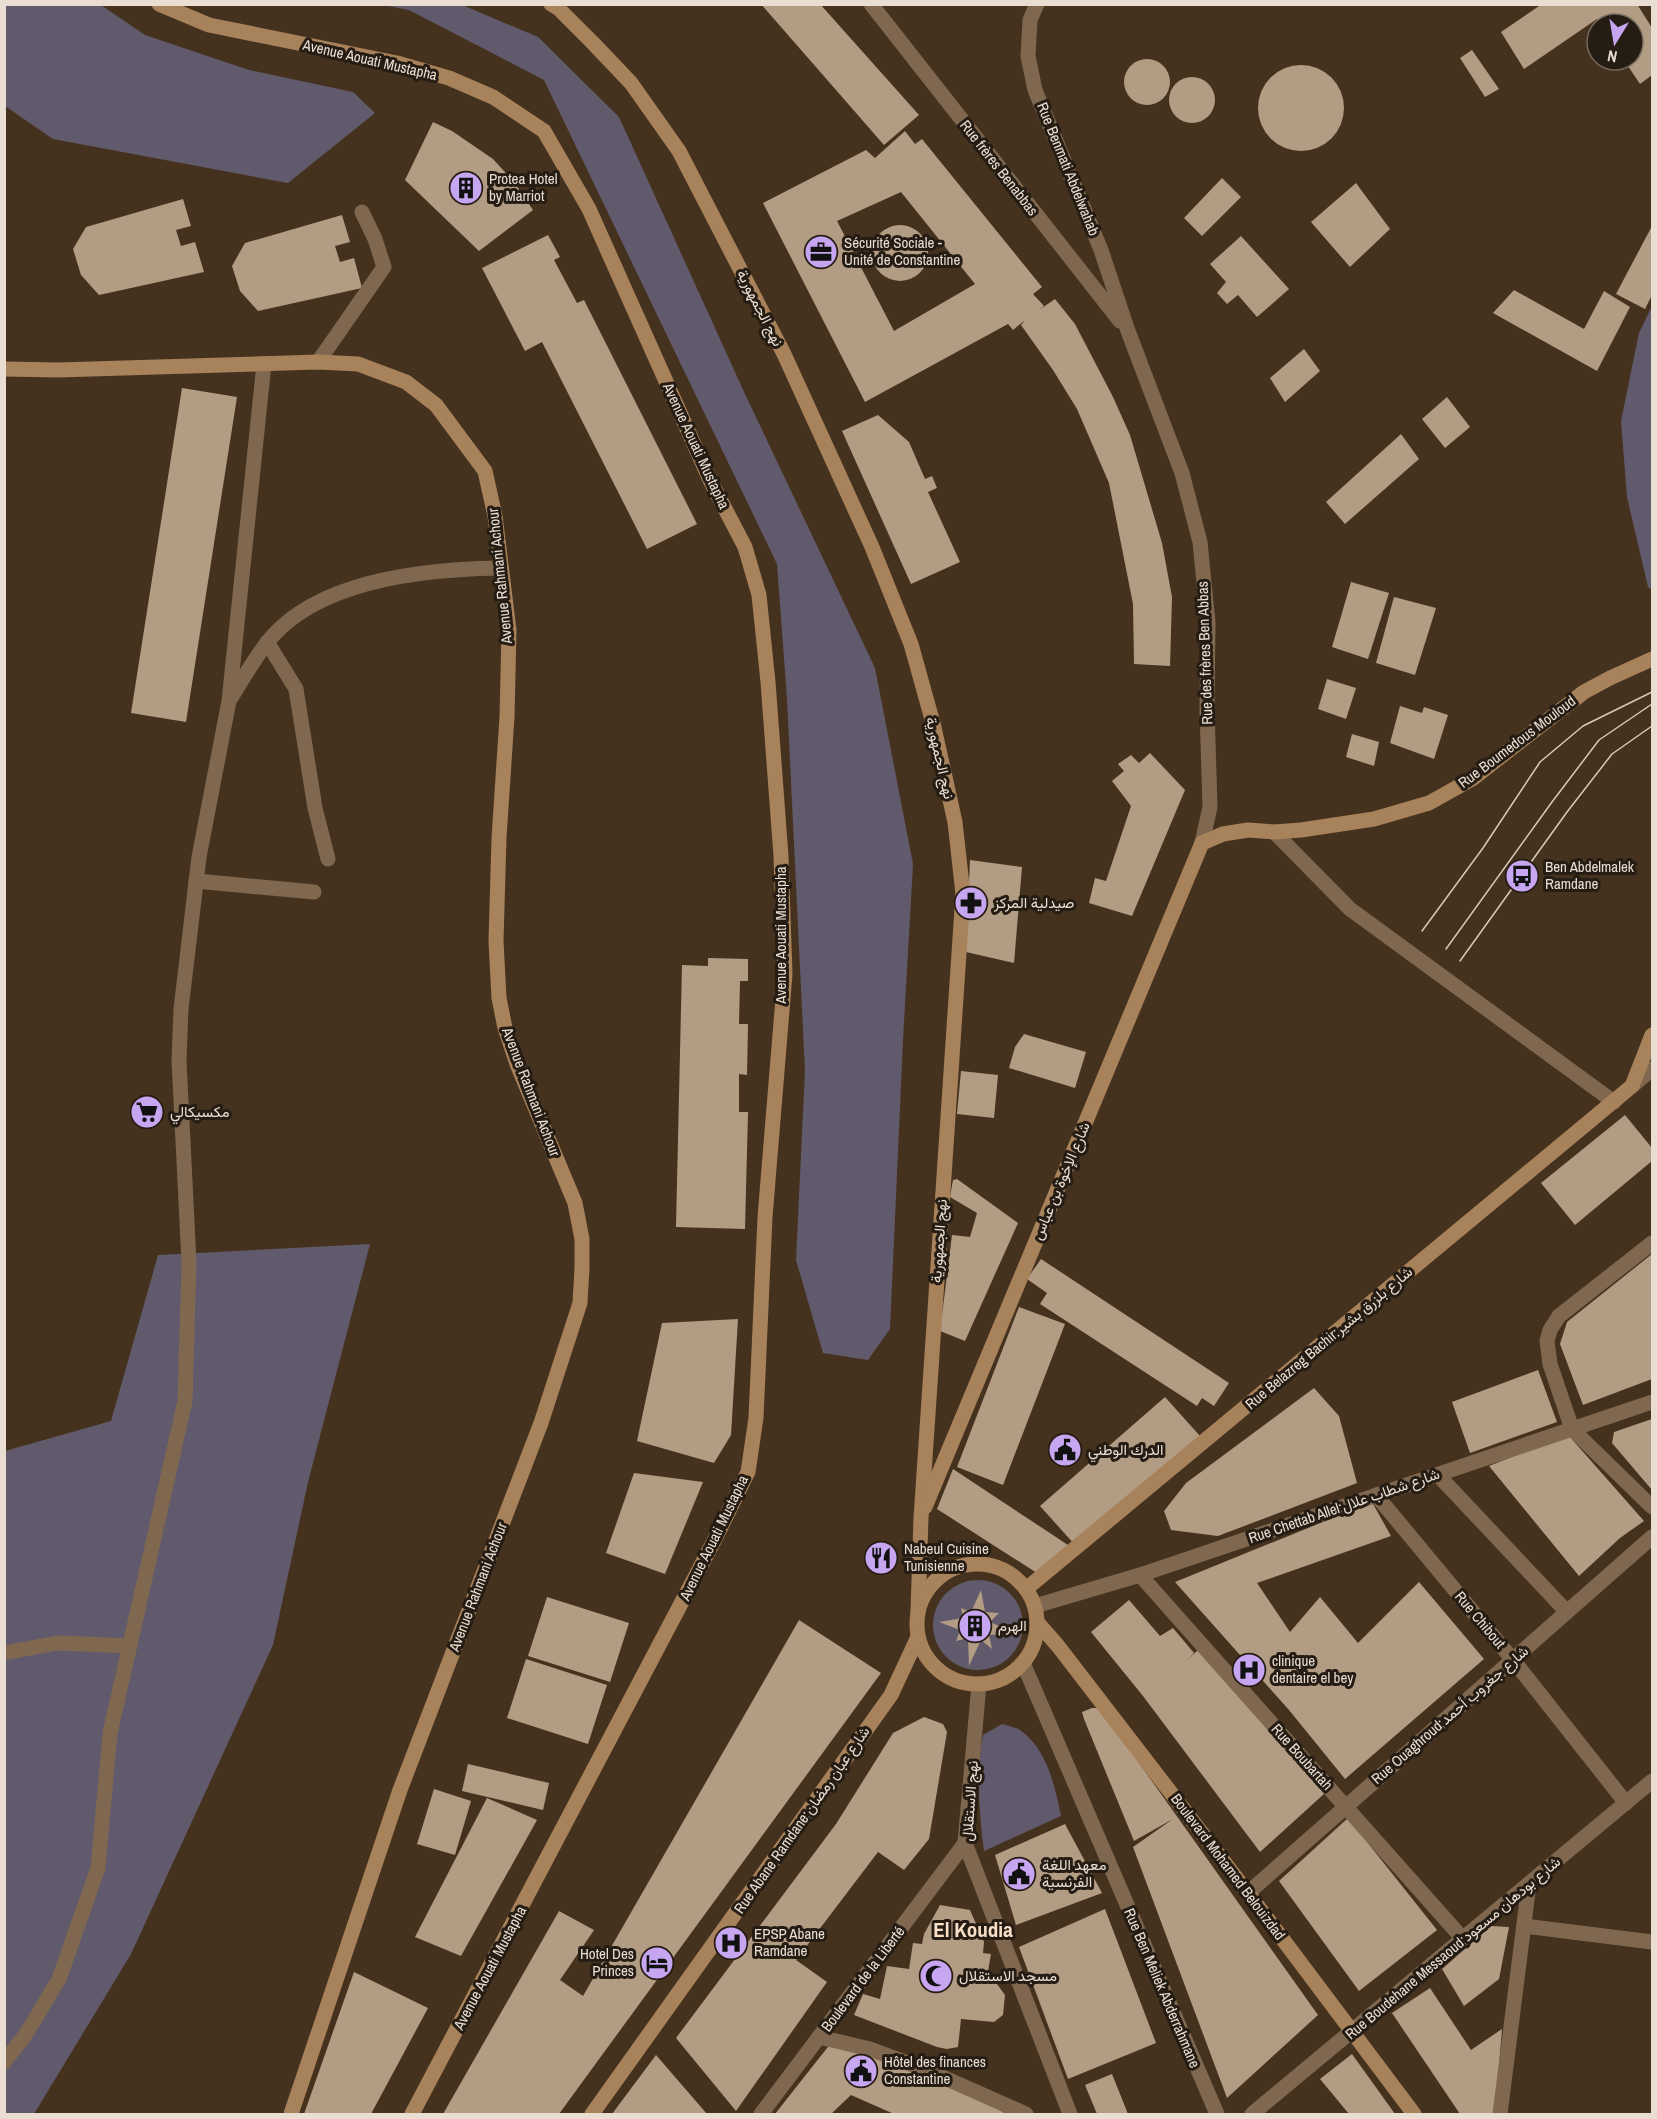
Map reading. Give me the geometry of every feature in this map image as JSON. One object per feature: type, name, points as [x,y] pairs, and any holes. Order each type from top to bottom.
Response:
[{"type":"street","name":"Avenue Aouati Mustapha","points":[[159,4],[209,26],[397,63],[449,78],[493,97],[544,131],[589,209],[710,480],[745,547],[759,595],[781,856],[785,974],[765,1217],[756,1418],[748,1472],[714,1541],[412,2115]]},
{"type":"street","name":"نهج الجمهورية","points":[[551,4],[559,9],[631,83],[679,152],[784,354],[872,547],[911,644],[933,723],[955,822],[963,894],[921,1518],[918,1612]]},
{"type":"street","name":"Rue frères Benabbas","points":[[871,4],[1128,331]]},
{"type":"street","name":"Rue Benmati Abdelwahab","points":[[1037,4],[1030,20],[1028,56],[1035,90],[1101,250],[1128,331]]},
{"type":"street","points":[[318,362],[384,267],[375,239],[362,212]]},
{"type":"street","name":"Rue des frères Ben Abbas","points":[[1128,331],[1182,473],[1200,542],[1208,623],[1207,710],[1210,807],[1202,843]]},
{"type":"street","name":"Avenue Rahmani Achour","points":[[4,369],[58,370],[318,362],[358,364],[406,382],[436,405],[485,471],[495,516],[509,630],[507,717],[498,838],[496,941],[500,998],[517,1064],[575,1203],[582,1239],[580,1303],[541,1424],[400,1790],[291,2115]]},
{"type":"street","points":[[4,2062],[26,2034],[59,1979],[98,1868],[110,1733],[185,1401],[189,1263],[178,1060],[181,1009],[199,857],[229,701],[264,364]]},
{"type":"street","points":[[229,701],[267,642],[294,617],[323,599],[357,586],[425,572],[501,568]]},
{"type":"street","points":[[267,642],[296,688],[315,808],[328,859]]},
{"type":"street","name":"Rue Boumedous Mouloud","points":[[1202,843],[1223,834],[1248,830],[1301,830],[1374,819],[1429,803],[1472,779],[1584,692],[1653,660]]},
{"type":"street","points":[[1274,831],[1350,909],[1614,1102]]},
{"type":"street","name":"شارع الإخوة بن عباس","points":[[921,1518],[1202,843]]},
{"type":"street","points":[[196,881],[314,892]]},
{"type":"street","points":[[1632,1086],[1653,1035]]},
{"type":"street","points":[[1632,1086],[1653,1069]]},
{"type":"street","name":"Rue Belazreg Bachir;شارع بلزرق بشير","points":[[1026,1588],[1632,1086]]},
{"type":"street","points":[[1653,1243],[1559,1316],[1550,1330],[1547,1341],[1550,1364],[1572,1429],[1653,1507]]},
{"type":"street","name":"Rue Chettab Allel;شارع شطاب علال","points":[[1035,1606],[1140,1575],[1653,1402]]},
{"type":"street","points":[[1438,1475],[1567,1612]]},
{"type":"street","name":"Rue Chibout","points":[[1376,1496],[1513,1660],[1626,1803]]},
{"type":"street","name":"Rue Ouaghroud;شارع جغروب أحمد","points":[[1248,1893],[1653,1537]]},
{"type":"street","points":[[974,1564],[993,1566],[1011,1575],[1026,1588],[1035,1606],[1036,1637],[1031,1651],[1023,1663],[1011,1674],[996,1681],[979,1684],[958,1681],[940,1672],[926,1656],[918,1637],[918,1612],[925,1594],[938,1579],[954,1568],[974,1564]]},
{"type":"street","name":"Rue Boubartah","points":[[1140,1575],[1463,1939]]},
{"type":"street","name":"Boulevard Mohamed Belouizdad","points":[[1037,1622],[1058,1646],[1248,1893],[1414,2115]]},
{"type":"street","name":"Rue Abane Ramdane;شارع عبان رمضان","points":[[592,2115],[891,1695],[918,1637]]},
{"type":"street","points":[[4,1653],[57,1643],[130,1646]]},
{"type":"street","name":"Rue Ben Meliek Abderrahmane","points":[[1023,1663],[1217,2115]]},
{"type":"street","name":"نهج الاستقلال","points":[[979,1684],[964,1843],[1070,2115]]},
{"type":"street","name":"Rue Boudehane Messaoud;شارع بودهان مسعود","points":[[1252,2115],[1653,1781]]},
{"type":"street","name":"Boulevard de la Liberté","points":[[761,2115],[964,1843]]},
{"type":"street","points":[[1500,2115],[1529,1884]]},
{"type":"street","points":[[1524,1926],[1653,1942]]},
{"type":"street","points":[[819,2037],[870,2049],[920,2067],[1026,2115]]},
{"type":"shaded area","points":[[4,5],[101,5],[145,35],[249,70],[353,92],[375,113],[288,183],[53,139],[5,106]]},
{"type":"shaded area","points":[[383,5],[462,5],[538,37],[619,117],[745,394],[875,668],[913,864],[890,1329],[868,1360],[823,1353],[796,1260],[805,1071],[787,699],[777,564],[544,80],[409,10]]},
{"type":"shaded area","points":[[1652,306],[1652,590],[1648,587],[1627,497],[1621,421],[1639,333]]},
{"type":"shaded area","points":[[370,1244],[308,1482],[273,1645],[131,1954],[34,2114],[5,2114],[5,1451],[111,1421],[158,1255]]},
{"type":"shaded area","name":"الهرم","points":[[978,1580],[995,1584],[1010,1593],[1019,1608],[1023,1625],[1019,1642],[1010,1657],[995,1666],[978,1670],[961,1666],[946,1657],[937,1642],[933,1625],[937,1608],[946,1593],[961,1584]]},
{"type":"shaded area","points":[[1002,1724],[1020,1730],[1037,1747],[1053,1781],[1061,1816],[984,1851],[979,1793],[983,1735]]},
{"type":"building","points":[[761,4],[820,4],[919,115],[884,145]]},
{"type":"building","points":[[1542,4],[1637,4],[1642,12],[1585,12],[1585,27],[1524,69],[1501,32]]},
{"type":"building","points":[[1645,17],[1652,28],[1652,75],[1640,84],[1632,72],[1645,72]]},
{"type":"building","points":[[1472,50],[1499,89],[1485,97],[1460,58]]},
{"type":"building","points":[[1147,59],[1163,66],[1170,82],[1163,98],[1147,105],[1131,98],[1124,82],[1131,66]]},
{"type":"building","points":[[1301,65],[1318,68],[1337,84],[1341,91],[1344,108],[1341,125],[1325,144],[1318,148],[1301,151],[1284,148],[1265,132],[1261,125],[1258,108],[1261,91],[1277,72],[1284,68]]},
{"type":"building","points":[[1192,77],[1208,84],[1215,100],[1208,116],[1192,123],[1176,116],[1169,100],[1176,84]]},
{"type":"building","name":"Protea Hotel by Marriot","points":[[433,122],[452,131],[493,159],[514,182],[533,210],[479,251],[405,180]]},
{"type":"building","points":[[905,131],[915,144],[922,139],[1042,287],[1033,294],[1044,306],[1039,310],[1055,299],[1075,324],[1130,435],[1162,543],[1172,597],[1170,666],[1134,664],[1133,604],[1109,483],[1077,409],[1021,325],[1025,320],[1013,330],[1008,324],[865,402],[763,203],[866,150],[875,158]],"holes":[[[901,192],[975,284],[894,331],[837,221]]]},
{"type":"building","points":[[1222,178],[1241,197],[1202,236],[1184,218]]},
{"type":"building","points":[[1356,183],[1390,229],[1350,267],[1311,222]]},
{"type":"building","points":[[183,199],[191,226],[176,230],[181,246],[195,242],[204,272],[99,295],[81,275],[73,249],[86,227]]},
{"type":"building","points":[[342,215],[350,242],[335,246],[340,262],[354,258],[362,288],[258,311],[240,291],[232,266],[245,243]]},
{"type":"building","points":[[895,225],[905,225],[920,233],[926,242],[928,253],[926,264],[920,273],[905,281],[895,281],[884,276],[877,269],[872,258],[872,248],[877,237],[884,230]]},
{"type":"building","points":[[1652,226],[1652,295],[1645,309],[1616,294]]},
{"type":"building","points":[[548,235],[560,257],[554,260],[577,303],[584,300],[697,524],[647,549],[542,342],[525,351],[482,268]]},
{"type":"building","points":[[1241,236],[1289,289],[1257,317],[1238,295],[1227,304],[1217,293],[1226,282],[1210,264]]},
{"type":"building","points":[[1514,290],[1584,329],[1604,291],[1630,307],[1597,371],[1493,313]]},
{"type":"building","points":[[1304,349],[1320,371],[1285,402],[1270,378]]},
{"type":"building","points":[[182,388],[237,397],[186,722],[131,713]]},
{"type":"building","points":[[1447,397],[1470,427],[1445,448],[1422,419]]},
{"type":"building","points":[[878,415],[909,442],[925,479],[932,476],[937,488],[928,492],[960,562],[911,584],[842,431]]},
{"type":"building","points":[[1401,434],[1419,459],[1345,524],[1326,502]]},
{"type":"building","points":[[1351,582],[1389,593],[1368,659],[1332,647]]},
{"type":"building","points":[[1394,597],[1436,608],[1415,675],[1376,663]]},
{"type":"building","points":[[1327,679],[1356,688],[1346,719],[1318,709]]},
{"type":"building","points":[[1400,706],[1422,713],[1424,707],[1448,715],[1434,759],[1390,743]]},
{"type":"building","points":[[1352,734],[1379,742],[1374,766],[1346,757]]},
{"type":"building","points":[[1150,753],[1185,790],[1132,916],[1089,903],[1095,878],[1106,881],[1131,806],[1112,781],[1124,771],[1118,764],[1131,755],[1139,763]]},
{"type":"building","points":[[970,860],[1022,867],[1014,963],[966,952]]},
{"type":"building","points":[[708,958],[748,959],[748,981],[740,981],[739,1024],[748,1024],[747,1075],[739,1074],[739,1112],[748,1112],[745,1229],[676,1227],[682,965],[708,966]]},
{"type":"building","points":[[1024,1034],[1086,1052],[1075,1088],[1009,1068],[1015,1047]]},
{"type":"building","points":[[961,1071],[998,1075],[994,1118],[957,1114]]},
{"type":"building","points":[[1625,1115],[1652,1148],[1652,1161],[1575,1225],[1541,1183]]},
{"type":"building","points":[[957,1179],[1018,1223],[965,1341],[940,1331],[952,1235],[970,1237],[977,1213],[950,1197],[953,1180]]},
{"type":"building","points":[[1652,1254],[1652,1379],[1583,1405],[1560,1344],[1567,1322]]},
{"type":"building","points":[[1041,1259],[1229,1383],[1214,1406],[1202,1398],[1197,1406],[1040,1304],[1047,1293],[1027,1279]]},
{"type":"building","points":[[1019,1307],[1065,1324],[1003,1485],[957,1467]]},
{"type":"building","points":[[738,1319],[731,1435],[714,1463],[637,1441],[662,1323]]},
{"type":"building","points":[[1538,1370],[1557,1422],[1470,1453],[1452,1402]]},
{"type":"building","points":[[1314,1388],[1339,1416],[1357,1483],[1218,1536],[1171,1530],[1164,1511],[1186,1483]]},
{"type":"building","points":[[1165,1397],[1200,1436],[1075,1545],[1040,1506]]},
{"type":"building","points":[[1652,1419],[1652,1490],[1612,1443],[1614,1432]]},
{"type":"building","points":[[1570,1437],[1644,1521],[1620,1538],[1579,1576],[1489,1466],[1539,1446]]},
{"type":"building","points":[[953,1469],[1071,1547],[1040,1575],[937,1509]]},
{"type":"building","points":[[634,1473],[703,1482],[665,1574],[606,1553]]},
{"type":"building","points":[[1372,1502],[1391,1536],[1257,1583],[1290,1632],[1320,1597],[1358,1643],[1419,1582],[1484,1659],[1345,1779],[1289,1710],[1175,1582]]},
{"type":"building","name":"الهرم","points":[[981,1590],[985,1612],[999,1613],[990,1622],[1015,1633],[989,1635],[992,1649],[981,1640],[969,1666],[968,1638],[956,1641],[960,1630],[939,1622],[963,1618],[961,1608],[971,1612]]},
{"type":"building","points":[[547,1597],[629,1623],[610,1682],[528,1656]]},
{"type":"building","points":[[1129,1600],[1160,1636],[1173,1628],[1194,1653],[1186,1661],[1198,1650],[1325,1793],[1260,1852],[1143,1696],[1091,1632]]},
{"type":"building","points":[[799,1620],[881,1673],[559,2114],[443,2114],[559,1911],[594,1930],[560,1980],[583,1996]]},
{"type":"building","points":[[526,1659],[607,1685],[588,1744],[507,1718]]},
{"type":"building","points":[[1097,1708],[1105,1715],[1318,2015],[1227,2098],[1133,1847],[1173,1819],[1134,1841],[1084,1719],[1082,1712]]},
{"type":"building","points":[[924,1717],[943,1724],[947,1732],[929,1839],[904,1870],[878,1852],[796,1960],[827,1982],[736,2111],[676,2038],[836,1824],[893,1733]]},
{"type":"building","points":[[468,1764],[549,1783],[543,1810],[462,1791]]},
{"type":"building","points":[[434,1789],[471,1801],[455,1855],[417,1844]]},
{"type":"building","points":[[487,1798],[537,1820],[461,1956],[415,1937]]},
{"type":"building","points":[[1348,1818],[1437,1930],[1359,1991],[1279,1881]]},
{"type":"building","points":[[1065,1824],[1102,1893],[1016,1925],[995,1855]]},
{"type":"building","name":"مسجد الاستقلال","points":[[940,1905],[970,1910],[984,1942],[983,1953],[991,1954],[986,1982],[997,1984],[1005,1995],[1003,2015],[994,2022],[961,2019],[958,2047],[947,2049],[854,2015],[863,1994],[880,1999],[887,1966],[909,1969],[913,1943],[922,1944],[924,1934]]},
{"type":"building","points":[[1105,1909],[1156,2043],[1068,2079],[1019,1947]]},
{"type":"building","points":[[1491,1926],[1509,1927],[1499,1979],[1464,2006],[1442,1969]]},
{"type":"building","points":[[354,1972],[428,2008],[371,2114],[304,2114]]},
{"type":"building","points":[[1430,1988],[1471,2050],[1502,2029],[1495,2114],[1460,2114],[1392,2013]]},
{"type":"building","name":"Hôtel des finances Constantine","points":[[831,2043],[945,2082],[1007,2114],[894,2114],[851,2095],[831,2114],[775,2114]]},
{"type":"building","points":[[1352,2054],[1395,2114],[1349,2114],[1320,2079]]},
{"type":"building","points":[[656,2055],[707,2114],[612,2114]]},
{"type":"building","points":[[1112,2074],[1128,2114],[1097,2114],[1085,2085]]},
{"type":"tram line","points":[[1422,931],[1483,848],[1540,762],[1583,726],[1652,692]]},
{"type":"tram line","points":[[1446,949],[1599,740],[1652,704]]},
{"type":"tram line","points":[[1460,961],[1567,812],[1612,754],[1652,726]]},
{"type":"place","name":"Protea Hotel by Marriot","points":[[466,188]]},
{"type":"place","name":"Sécurité Sociale - Unité de Constantine","points":[[821,252]]},
{"type":"place","name":"Ben Abdelmalek Ramdane","points":[[1522,876]]},
{"type":"place","name":"صيدلية المركز","points":[[971,903]]},
{"type":"place","name":"مكسيكالي","points":[[147,1112]]},
{"type":"place","name":"الدرك الوطني","points":[[1065,1450]]},
{"type":"place","name":"Nabeul Cuisine Tunisienne","points":[[881,1558]]},
{"type":"place","name":"الهرم","points":[[975,1626]]},
{"type":"place","name":"clinique dentaire el bey","points":[[1249,1670]]},
{"type":"place","name":"معهد اللغة الفرنسية","points":[[1019,1874]]},
{"type":"place","name":"EPSP Abane Ramdane","points":[[731,1943]]},
{"type":"place","name":"Hotel Des Princes","points":[[657,1963]]},
{"type":"place","name":"مسجد الاستقلال","points":[[936,1976]]},
{"type":"place","name":"Hôtel des finances Constantine","points":[[861,2071]]},
{"type":"district","name":"El Koudia","points":[[973,1930]]}]
